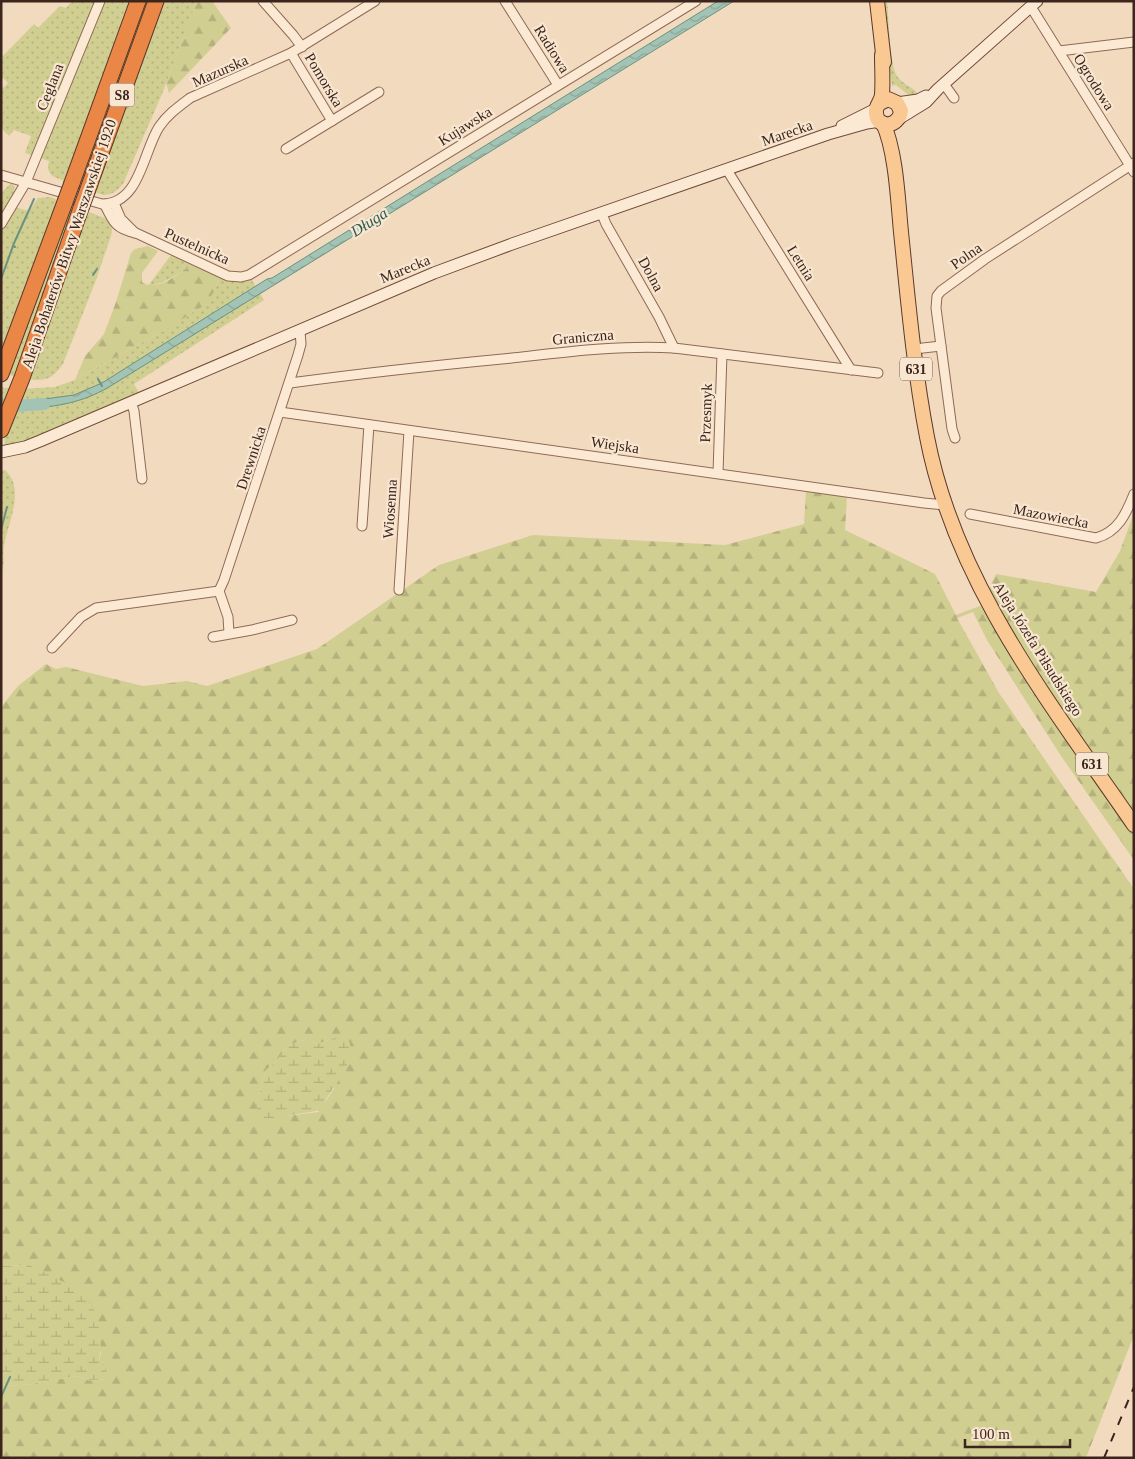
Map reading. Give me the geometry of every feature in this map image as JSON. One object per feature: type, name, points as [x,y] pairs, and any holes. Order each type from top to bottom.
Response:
[{"type":"highway","name":"Aleja Bohaterów Bitwy Warszawskiej 1920","points":[[3,371],[138,1]]},
{"type":"highway","name":"Aleja Bohaterów Bitwy Warszawskiej 1920","points":[[1,430],[22,378],[156,1]]},
{"type":"main road","name":"Aleja Józefa Piłsudskiego","points":[[877,1],[882,55],[880,114],[888,134],[896,182],[914,349],[927,439],[945,505],[964,554],[1003,630],[1040,688],[1134,825]]},
{"type":"main road","name":"Aleja Józefa Piłsudskiego","points":[[882,55],[890,90],[896,102]]},
{"type":"main road","points":[[885,100],[896,102],[901,112],[899,119],[889,125],[880,114],[885,100]]},
{"type":"main road","name":"Aleja Józefa Piłsudskiego","points":[[896,182],[895,132],[899,119]]},
{"type":"street","name":"Ceglana","points":[[1,224],[26,182],[100,1]]},
{"type":"street","points":[[263,1],[302,47]]},
{"type":"street","name":"Mazurska","points":[[110,204],[124,197],[131,189],[157,130],[178,106],[190,98],[291,53],[376,1]]},
{"type":"street","name":"Radiowa","points":[[505,1],[558,85]]},
{"type":"street","name":"Kujawska","points":[[249,275],[696,1]]},
{"type":"street","points":[[899,119],[926,102],[941,86],[1034,4]]},
{"type":"street","name":"Ogrodowa","points":[[1034,4],[1059,51],[1132,167]]},
{"type":"street","points":[[1059,51],[1134,42]]},
{"type":"street","name":"Pomorska","points":[[291,53],[332,120]]},
{"type":"street","points":[[941,86],[954,98]]},
{"type":"street","points":[[896,102],[918,100],[941,86]]},
{"type":"street","name":"Pomorska","points":[[286,149],[379,92]]},
{"type":"street","name":"Marecka","points":[[1,452],[40,442],[434,273],[828,134],[846,123],[880,114]]},
{"type":"street","name":"Polna","points":[[955,438],[952,429],[936,308],[937,296],[941,291],[985,259],[1132,167]]},
{"type":"street","name":"Letnia","points":[[727,170],[851,370]]},
{"type":"street","points":[[1,175],[110,204]]},
{"type":"street","name":"Pustelnicka","points":[[110,204],[121,219],[136,234],[228,276],[241,277],[249,275]]},
{"type":"street","name":"Dolna","points":[[602,214],[659,316],[674,348]]},
{"type":"street","name":"Drewnicka","points":[[219,591],[228,571],[290,382],[300,349],[300,330]]},
{"type":"street","points":[[914,349],[941,346]]},
{"type":"street","name":"Graniczna","points":[[290,382],[398,369],[592,350],[648,347],[674,348],[878,373]]},
{"type":"street","name":"Przesmyk","points":[[718,473],[722,354]]},
{"type":"street","points":[[131,402],[134,411],[142,479]]},
{"type":"street","name":"Wiejska","points":[[280,412],[945,505]]},
{"type":"street","points":[[362,526],[369,425]]},
{"type":"street","name":"Wiosenna","points":[[399,590],[409,431]]},
{"type":"street","name":"Mazowiecka","points":[[970,514],[1096,538],[1114,530],[1122,521],[1134,494]]},
{"type":"street","points":[[52,648],[76,622],[96,608],[219,591],[228,617],[229,633]]},
{"type":"street","points":[[213,636],[292,620]]},
{"type":"green space","points":[[72,1],[197,1],[162,94],[123,184],[119,189],[106,195],[54,177],[48,170],[49,161],[25,153],[31,136],[14,130],[9,136],[1,128],[1,90],[8,83],[1,76],[1,58],[34,24],[38,28],[60,6],[66,8]]},
{"type":"green space","points":[[197,1],[212,1],[231,28],[169,93],[166,83]]},
{"type":"green space","points":[[881,1],[887,1],[894,70],[899,79],[918,94],[911,97],[896,85],[892,86]]},
{"type":"green space","points":[[11,183],[15,187],[10,206],[29,211],[38,198],[50,197],[107,219],[112,229],[96,280],[63,364],[52,376],[40,380],[26,379],[1,372],[1,193]]},
{"type":"green space","points":[[148,246],[158,251],[142,273],[142,282],[148,285],[161,283],[193,263],[220,272],[212,295],[203,306],[168,328],[75,380],[85,356],[104,334],[131,253],[135,249]]},
{"type":"green space","points":[[178,254],[193,264],[166,281],[148,286],[171,255]]},
{"type":"green space","points":[[220,272],[249,275],[264,300],[134,384],[142,398],[5,452],[4,428],[1,426],[1,386],[22,389],[55,387],[75,380],[168,328],[212,295]]},
{"type":"green space","points":[[1,470],[5,470],[11,477],[15,496],[12,517],[4,546],[1,573]]},
{"type":"green space","points":[[806,490],[847,496],[845,530],[935,574],[956,615],[988,603],[990,587],[996,574],[1096,592],[1120,551],[1134,513],[1134,860],[1061,756],[987,640],[973,612],[957,618],[999,693],[1134,889],[1134,1335],[1086,1458],[1,1458],[1,1384],[12,1386],[31,1384],[77,1376],[91,1381],[104,1379],[99,1361],[101,1353],[29,1265],[1,1266],[1,707],[18,686],[46,664],[56,669],[66,667],[143,686],[187,681],[207,686],[317,649],[439,565],[533,535],[725,545],[804,524]],"holes":[[[334,1038],[334,1089],[318,1112],[273,1120],[256,1106],[266,1070],[276,1062],[288,1045],[308,1039],[317,1044]]]},
{"type":"green space","points":[[334,1038],[349,1041],[352,1051],[344,1073],[326,1099],[322,1110],[287,1116],[265,1124],[256,1106],[266,1070],[276,1062],[288,1045],[308,1039],[317,1044]]},
{"type":"green space","points":[[29,1265],[75,1289],[86,1298],[94,1309],[99,1323],[101,1340],[99,1361],[106,1368],[104,1379],[90,1381],[77,1376],[12,1386],[1,1384],[1,1266]]},
{"type":"water","points":[[718,1],[734,1],[109,387],[89,397],[70,403],[27,409],[30,401],[74,395],[102,383]]},
{"type":"waterway","points":[[15,247],[13,246],[34,199]]},
{"type":"waterway","points":[[1,279],[13,246]]},
{"type":"waterway","points":[[93,275],[97,269]]},
{"type":"waterway","points":[[98,379],[102,386]]},
{"type":"waterway","name":"Długa","points":[[1,404],[13,406],[44,404]]},
{"type":"waterway","points":[[1,530],[7,507]]},
{"type":"waterway","points":[[1,1397],[10,1377]]},
{"type":"railway","points":[[1104,1458],[1134,1387]]}]
